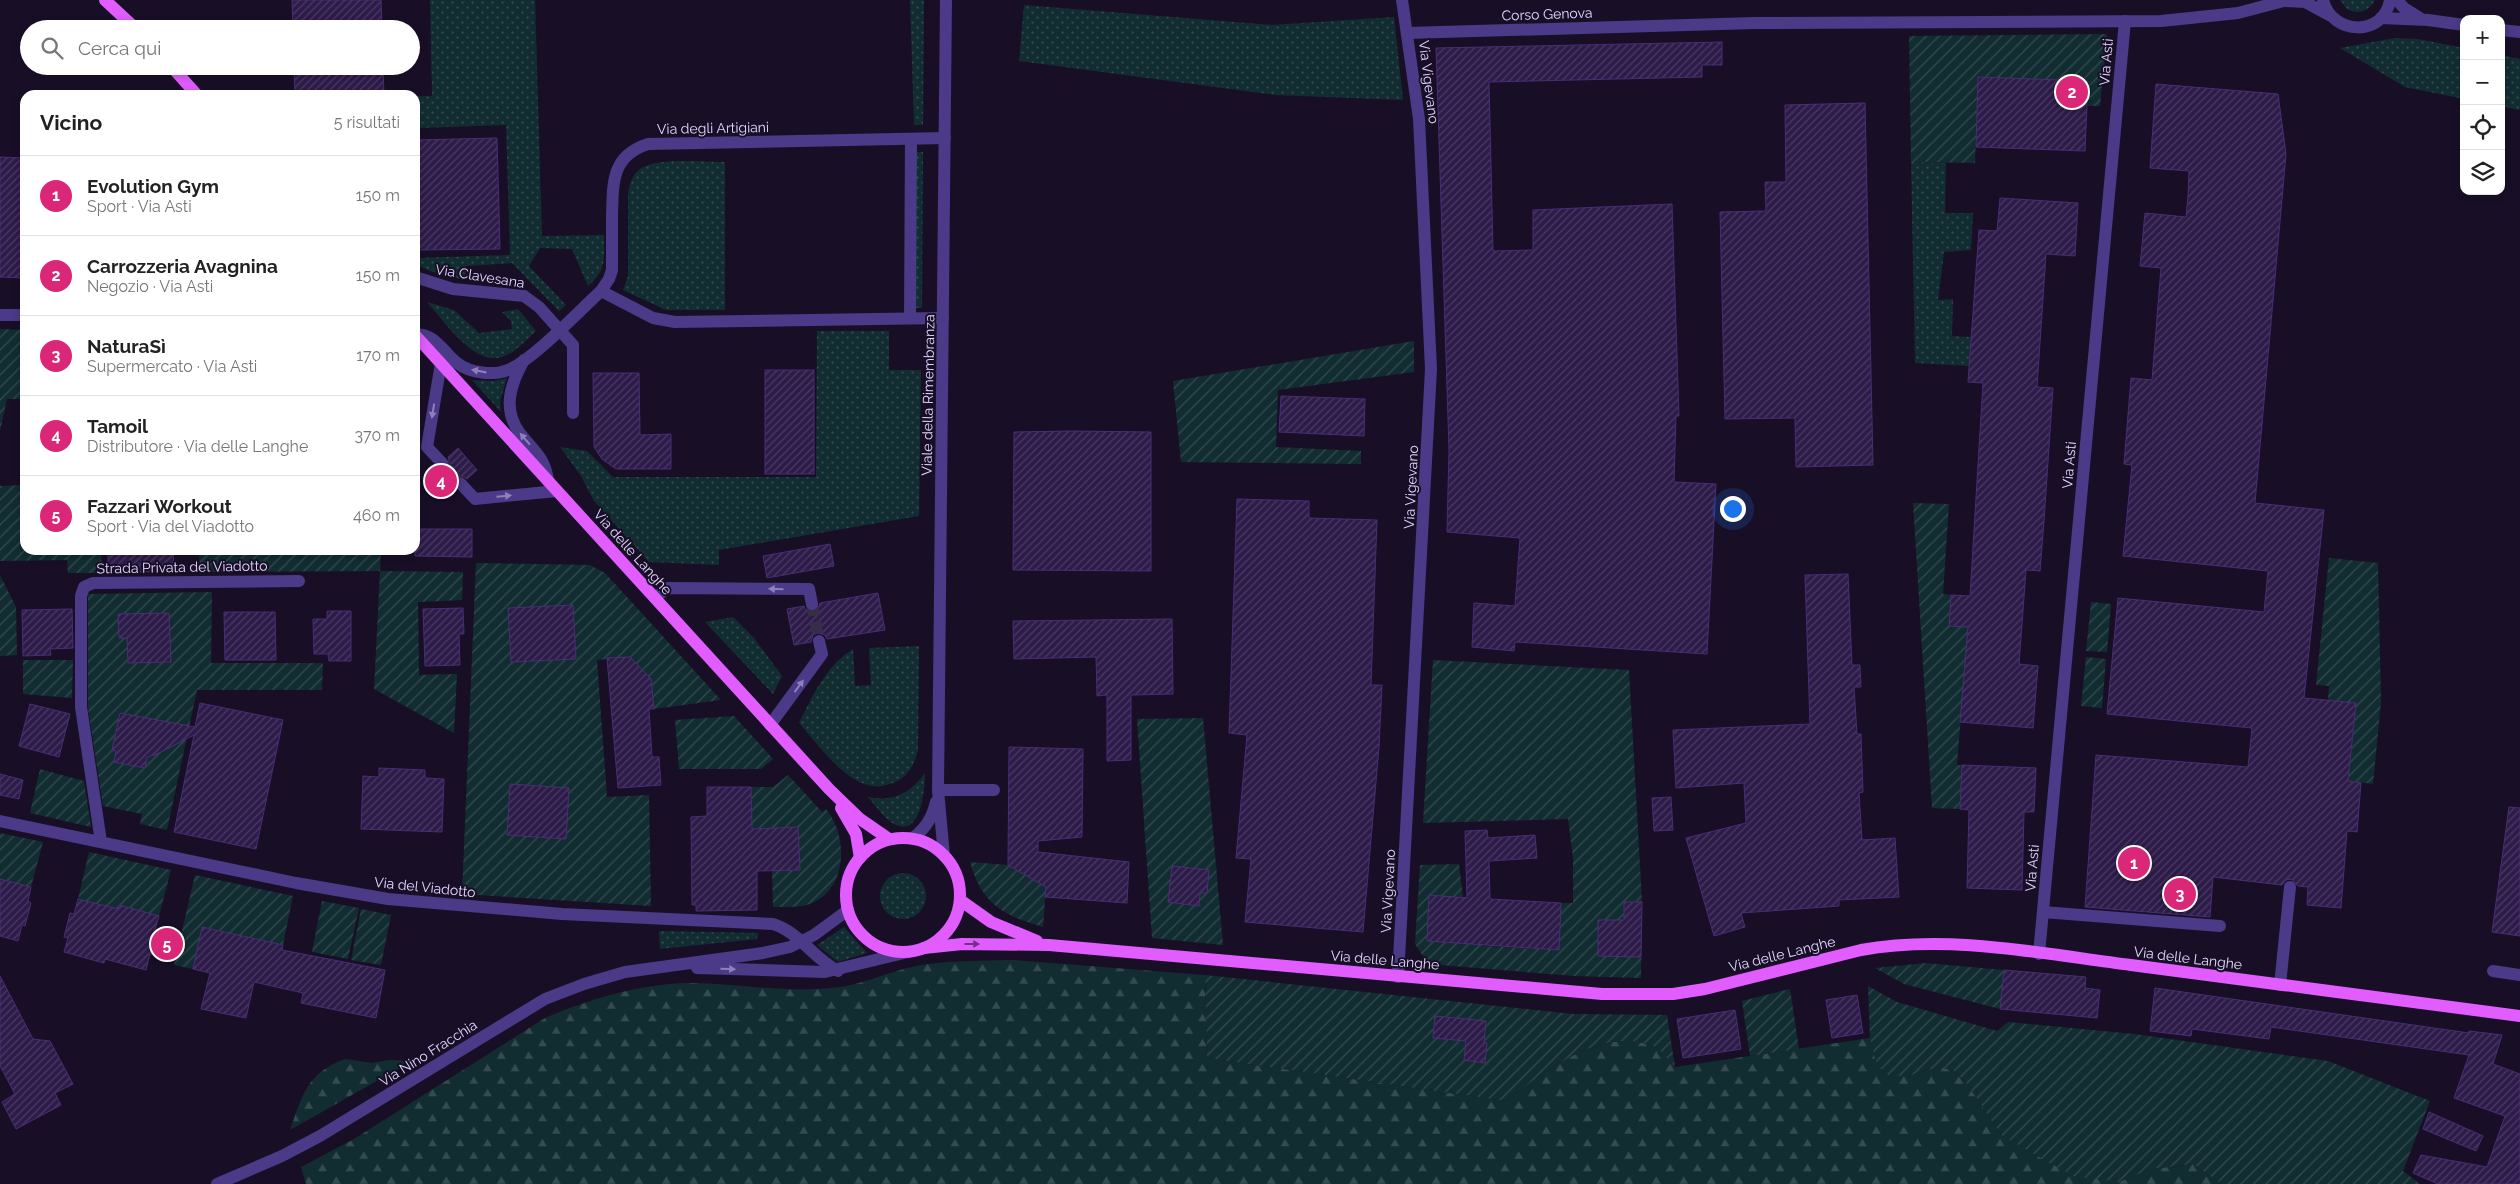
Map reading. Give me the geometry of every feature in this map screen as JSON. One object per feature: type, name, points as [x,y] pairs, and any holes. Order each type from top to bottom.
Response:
[{"type":"main road","points":[[105,0],[127,20]]},
{"type":"main road","points":[[118,0],[131,20]]},
{"type":"main road","points":[[179,75],[193,90]]},
{"type":"main road","name":"Via delle Langhe","points":[[420,340],[829,789],[860,819],[889,839]]},
{"type":"main road","name":"Via delle Langhe","points":[[829,789],[856,834],[860,858]]},
{"type":"main road","name":"Via delle Langhe","points":[[924,948],[938,941],[949,929],[957,915],[960,900],[956,872],[944,856],[926,842],[913,838],[889,839],[868,849],[860,858],[853,866],[846,888],[848,910],[856,928],[870,942],[888,950],[908,952],[924,948],[962,944],[1049,945],[1602,994],[1673,994],[1705,989],[1886,945],[1942,944],[2039,954],[2520,1016]]},
{"type":"main road","name":"Via delle Langhe","points":[[960,900],[991,922],[1014,933],[1049,945]]},
{"type":"street","name":"Viale della Rimembranza","points":[[938,790],[946,0]]},
{"type":"street","name":"Via Vigevano","points":[[1398,976],[1431,397],[1431,346],[1422,164],[1402,0]]},
{"type":"street","name":"Corso Genova","points":[[1407,33],[1755,23],[2161,21],[2218,16],[2286,0],[2314,5],[2341,24],[2360,28],[2372,25],[2381,18],[2428,20],[2460,24]]},
{"type":"street","points":[[2323,0],[2332,17]]},
{"type":"street","points":[[2381,18],[2390,0]]},
{"type":"street","name":"Corso Genova","points":[[2397,0],[2410,12],[2428,20]]},
{"type":"street","name":"Via Asti","points":[[2039,954],[2125,21]]},
{"type":"street","points":[[2505,30],[2520,32]]},
{"type":"street","name":"Via degli Artigiani","points":[[420,334],[433,338],[457,363],[476,371],[497,373],[508,370],[524,360],[601,291],[609,279],[612,270],[613,184],[621,162],[634,149],[648,144],[945,138]]},
{"type":"street","points":[[910,318],[911,139]]},
{"type":"street","name":"Via Clavesana","points":[[420,279],[453,289],[524,296],[539,307],[573,345],[573,413]]},
{"type":"street","points":[[601,291],[652,318],[675,322],[943,318]]},
{"type":"street","points":[[0,315],[20,315]]},
{"type":"street","name":"Via degli Artigiani","points":[[524,360],[510,388],[511,412],[519,432],[543,459],[548,481]]},
{"type":"street","points":[[441,363],[427,447],[442,463]]},
{"type":"street","points":[[461,484],[475,499],[557,491]]},
{"type":"street","name":"Strada Privata del Viadotto","points":[[101,842],[81,707],[81,596],[84,586],[92,583],[298,581]]},
{"type":"street","points":[[655,598],[667,588],[810,590],[812,604]]},
{"type":"street","points":[[770,725],[822,654],[819,641]]},
{"type":"street","points":[[938,790],[994,790]]},
{"type":"street","points":[[913,838],[923,830],[930,820],[938,790]]},
{"type":"street","points":[[938,790],[944,856]]},
{"type":"street","name":"Via del Viadotto","points":[[0,821],[296,883],[388,899],[572,914],[761,922],[784,927],[818,959],[838,971]]},
{"type":"street","points":[[2280,985],[2290,887]]},
{"type":"street","name":"Via Nino Fracchia","points":[[217,1184],[282,1156],[320,1136],[545,999],[606,977],[777,950],[801,942],[848,910]]},
{"type":"street","name":"Via Asti","points":[[2043,912],[2220,926]]},
{"type":"street","name":"Via Nino Fracchia","points":[[662,967],[814,973],[838,971],[908,952]]},
{"type":"street","points":[[2493,971],[2520,975]]},
{"type":"green space","points":[[430,0],[535,0],[542,236],[604,235],[604,257],[599,275],[588,286],[572,249],[540,248],[529,266],[566,305],[559,311],[512,263],[466,266],[465,280],[430,271],[420,266],[420,258],[510,255],[506,125],[420,128],[420,96],[432,96]]},
{"type":"green space","points":[[910,0],[924,0],[923,125],[914,125]]},
{"type":"green space","points":[[2340,0],[2375,0],[2366,10],[2355,12],[2347,9]]},
{"type":"green space","points":[[1024,5],[1272,25],[1394,17],[1403,100],[1275,95],[1019,61]]},
{"type":"green space","points":[[2107,34],[2100,106],[2087,106],[2088,81],[1978,77],[1975,163],[1911,162],[1909,36]]},
{"type":"green space","points":[[2395,38],[2418,39],[2460,47],[2460,98],[2405,87],[2340,48]]},
{"type":"green space","points":[[2505,56],[2520,59],[2520,110],[2505,107]]},
{"type":"green space","points":[[914,152],[923,152],[922,308],[914,308]]},
{"type":"green space","points":[[681,161],[725,162],[725,310],[666,310],[623,290],[628,276],[628,193],[635,174],[648,165],[658,163]]},
{"type":"green space","points":[[1911,162],[1946,163],[1945,213],[1973,213],[1971,250],[1944,252],[1938,300],[1953,299],[1952,336],[1971,337],[1969,366],[1915,363]]},
{"type":"green space","points":[[427,302],[454,310],[479,333],[512,329],[511,321],[502,312],[518,309],[536,331],[511,353],[502,357],[491,358],[470,349]]},
{"type":"green space","points":[[0,329],[20,330],[20,399],[7,399],[0,431]]},
{"type":"green space","points":[[817,331],[889,331],[889,370],[921,370],[919,516],[719,550],[719,565],[649,562],[594,501],[581,476],[560,447],[587,451],[613,477],[816,477]]},
{"type":"green space","points":[[1414,341],[1414,372],[1278,390],[1276,447],[1361,451],[1361,464],[1181,462],[1173,381]]},
{"type":"green space","points":[[507,378],[500,401],[501,412],[472,380],[494,381]]},
{"type":"green space","points":[[20,485],[20,555],[101,555],[102,573],[68,573],[67,560],[0,561],[0,486]]},
{"type":"green space","points":[[1913,503],[1949,504],[1943,594],[1951,595],[1949,626],[1968,627],[1957,765],[1962,765],[1960,809],[1932,808]]},
{"type":"green space","points":[[199,555],[381,555],[380,571],[200,572]]},
{"type":"green space","points":[[2329,558],[2378,563],[2381,702],[2373,784],[2348,781],[2356,703],[2328,700],[2329,686],[2316,685]]},
{"type":"green space","points":[[476,563],[590,565],[605,573],[721,700],[654,709],[651,679],[630,657],[597,660],[607,797],[649,795],[651,906],[462,894]]},
{"type":"green space","points":[[380,571],[463,572],[462,600],[418,602],[419,675],[457,674],[454,733],[374,689]]},
{"type":"green space","points":[[0,575],[16,607],[17,655],[0,656]]},
{"type":"green space","points":[[212,592],[211,663],[323,663],[322,690],[197,690],[167,830],[140,824],[142,814],[103,806],[88,708],[88,594]]},
{"type":"green space","points":[[2091,602],[2111,604],[2107,652],[2086,651]]},
{"type":"green space","points":[[733,617],[754,638],[782,676],[773,694],[705,622]]},
{"type":"green space","points":[[919,646],[918,750],[914,761],[909,771],[896,782],[877,786],[864,784],[839,768],[799,723],[821,682],[835,664],[853,649],[855,686],[871,685],[869,648]]},
{"type":"green space","points":[[2086,657],[2106,659],[2102,708],[2081,706]]},
{"type":"green space","points":[[23,660],[73,660],[72,698],[23,694]]},
{"type":"green space","points":[[1433,660],[1629,670],[1642,902],[1641,978],[1574,976],[1428,964],[1415,944],[1420,865],[1459,864],[1463,897],[1485,899],[1483,946],[1559,950],[1561,903],[1573,903],[1573,858],[1568,819],[1423,823]]},
{"type":"green space","points":[[734,716],[773,759],[761,769],[679,769],[675,720]]},
{"type":"green space","points":[[1203,718],[1223,945],[1152,938],[1137,719]]},
{"type":"green space","points":[[40,769],[84,781],[91,827],[30,813]]},
{"type":"green space","points":[[925,773],[921,807],[913,822],[907,826],[899,826],[890,821],[868,797],[886,798],[900,795],[913,786]]},
{"type":"green space","points":[[788,775],[822,812],[826,809],[833,820],[841,846],[841,860],[838,874],[824,896],[803,906],[773,907],[772,871],[800,869],[798,827],[752,829],[751,787],[773,787]]},
{"type":"green space","points":[[0,833],[43,842],[31,887],[0,879]]},
{"type":"green space","points":[[89,852],[171,870],[159,916],[119,906],[118,909],[78,899]]},
{"type":"green space","points":[[970,862],[1008,865],[1046,887],[1043,927],[1016,918],[987,898],[980,888]]},
{"type":"green space","points":[[903,873],[916,877],[922,883],[926,896],[922,909],[916,915],[903,919],[890,915],[884,909],[880,896],[884,883],[890,877]]},
{"type":"green space","points":[[195,875],[293,896],[283,945],[202,927],[193,969],[174,965]]},
{"type":"green space","points":[[322,901],[359,908],[348,959],[312,952]]},
{"type":"green space","points":[[361,909],[391,915],[381,965],[351,960]]},
{"type":"green space","points":[[844,927],[867,953],[838,962],[817,945]]},
{"type":"green space","points":[[659,931],[758,933],[757,939],[660,949]]},
{"type":"green space","points":[[1014,960],[1205,975],[1207,1058],[1505,1101],[1538,1077],[1574,1055],[1593,1047],[1613,1042],[1633,1041],[1653,1046],[1662,1052],[1675,1067],[1870,1038],[1877,1066],[1907,1076],[1940,1067],[1954,1071],[1966,1082],[2001,1135],[2119,1182],[2151,1169],[2193,1164],[2222,1184],[306,1184],[301,1167],[354,1139],[545,1018],[597,999],[651,986],[688,983],[778,989],[842,987],[928,964]]},
{"type":"green space","points":[[1926,963],[2004,970],[2000,1009],[1904,984],[1875,968]]},
{"type":"green space","points":[[1205,975],[1573,1014],[1667,1015],[1675,1067],[1662,1052],[1653,1046],[1633,1041],[1613,1042],[1593,1047],[1574,1055],[1538,1077],[1505,1101],[1207,1058]]},
{"type":"green space","points":[[1868,986],[1897,1002],[1997,1031],[2008,1022],[2134,1034],[2328,1061],[2430,1101],[2403,1171],[2420,1184],[2222,1184],[2193,1164],[2151,1169],[2119,1182],[2073,1176],[2001,1135],[1966,1082],[1954,1071],[1940,1067],[1907,1076],[1888,1075],[1877,1066],[1870,1038]]},
{"type":"green space","points":[[1790,989],[1799,1049],[1750,1056],[1742,1001]]},
{"type":"green space","points":[[345,1059],[372,1063],[389,1060],[412,1061],[290,1130],[303,1095],[314,1078],[322,1071]]},
{"type":"building","points":[[292,0],[381,0],[382,20],[293,20]]},
{"type":"building","points":[[1722,42],[1722,65],[1702,65],[1702,77],[1489,82],[1493,251],[1533,250],[1533,210],[1672,204],[1679,416],[1676,416],[1674,482],[1716,484],[1707,654],[1515,642],[1514,651],[1472,647],[1474,603],[1515,606],[1520,538],[1447,532],[1449,450],[1436,48]]},
{"type":"building","points":[[294,75],[383,75],[384,90],[295,90]]},
{"type":"building","points":[[1978,77],[2088,81],[2085,151],[1976,147]]},
{"type":"building","points":[[2156,84],[2278,94],[2286,154],[2255,503],[2324,510],[2304,698],[2356,703],[2348,781],[2361,783],[2357,832],[2347,831],[2341,908],[2307,905],[2308,887],[2298,886],[2291,879],[2286,880],[2282,885],[2213,877],[2210,917],[2085,907],[2096,755],[2248,767],[2252,728],[2107,714],[2118,598],[2264,612],[2268,571],[2123,556],[2132,465],[2124,464],[2131,378],[2152,380],[2161,268],[2140,266],[2145,213],[2186,217],[2188,196],[2189,171],[2150,168]]},
{"type":"building","points":[[1865,103],[1873,465],[1796,467],[1795,418],[1725,419],[1720,212],[1766,211],[1765,182],[1786,182],[1785,105]]},
{"type":"building","points":[[497,138],[500,249],[420,250],[420,140]]},
{"type":"building","points":[[0,157],[20,158],[20,278],[0,277]]},
{"type":"building","points":[[2000,198],[2078,203],[2075,256],[2046,254],[2037,387],[2053,388],[2040,571],[2026,570],[2019,664],[2038,666],[2033,728],[1960,722],[1968,627],[1949,626],[1951,595],[1970,596],[1983,383],[1968,382],[1979,230],[1997,231]]},
{"type":"building","points":[[765,370],[814,370],[814,474],[765,474]]},
{"type":"building","points":[[593,373],[639,373],[640,435],[671,434],[671,469],[616,469],[602,459],[594,447]]},
{"type":"building","points":[[1281,396],[1365,399],[1364,436],[1279,432]]},
{"type":"building","points":[[1014,432],[1151,432],[1151,571],[1013,570]]},
{"type":"building","points":[[458,448],[477,470],[467,479],[463,476],[456,478],[453,482],[455,490],[445,499],[426,478],[436,468],[440,471],[447,469],[450,465],[448,457]]},
{"type":"building","points":[[1237,499],[1309,501],[1309,518],[1377,520],[1371,685],[1382,685],[1379,747],[1363,932],[1245,922],[1251,859],[1236,858],[1247,735],[1229,733]]},
{"type":"building","points":[[420,529],[472,529],[472,557],[415,556],[420,555]]},
{"type":"building","points":[[830,544],[834,566],[767,578],[763,556]]},
{"type":"building","points":[[108,555],[173,555],[174,571],[108,573]]},
{"type":"building","points":[[1848,574],[1852,665],[1860,665],[1861,687],[1854,687],[1857,734],[1861,734],[1863,792],[1859,793],[1862,840],[1895,838],[1899,897],[1839,900],[1839,906],[1741,913],[1745,927],[1714,936],[1686,838],[1746,823],[1744,783],[1676,788],[1673,730],[1810,724],[1805,575]]},
{"type":"building","points":[[878,593],[885,630],[827,639],[825,635],[818,633],[813,635],[811,642],[794,645],[787,609],[804,606],[806,610],[813,612],[818,610],[820,603]]},
{"type":"building","points":[[573,605],[576,659],[511,662],[508,608]]},
{"type":"building","points":[[463,608],[464,634],[459,634],[460,665],[425,666],[423,609]]},
{"type":"building","points":[[72,609],[73,648],[50,649],[51,655],[23,656],[22,610]]},
{"type":"building","points":[[327,611],[351,611],[351,661],[329,661],[328,654],[314,654],[313,619],[327,619]]},
{"type":"building","points":[[224,612],[275,612],[276,660],[225,660]]},
{"type":"building","points":[[169,613],[171,662],[128,663],[127,638],[119,638],[118,614]]},
{"type":"building","points":[[1172,619],[1173,694],[1131,695],[1131,760],[1107,761],[1107,695],[1097,696],[1096,657],[1014,659],[1013,621]]},
{"type":"building","points":[[630,657],[651,679],[654,709],[649,709],[652,757],[659,757],[661,785],[618,788],[607,658]]},
{"type":"building","points":[[200,703],[283,720],[256,849],[174,832],[194,735],[157,754],[147,757],[145,768],[114,762],[116,751],[112,750],[120,713],[195,727]]},
{"type":"building","points":[[30,704],[70,714],[59,757],[19,746]]},
{"type":"building","points":[[1009,747],[1083,749],[1082,837],[1038,841],[1038,852],[1129,862],[1127,903],[1045,897],[1046,887],[1008,865]]},
{"type":"building","points":[[1962,765],[2036,768],[2034,812],[2024,812],[2022,890],[1967,888],[1969,810],[1960,809]]},
{"type":"building","points":[[379,768],[425,770],[425,778],[444,779],[442,832],[361,829],[363,776],[379,777]]},
{"type":"building","points":[[0,774],[23,780],[19,799],[0,795]]},
{"type":"building","points":[[510,784],[569,788],[566,839],[507,835]]},
{"type":"building","points":[[707,787],[751,787],[752,829],[798,827],[800,870],[757,871],[757,910],[696,911],[696,905],[692,905],[691,817],[707,816]]},
{"type":"building","points":[[1671,797],[1673,830],[1654,831],[1652,798]]},
{"type":"building","points":[[2509,807],[2520,808],[2520,936],[2492,932]]},
{"type":"building","points":[[1487,830],[1488,838],[1535,835],[1537,858],[1489,861],[1490,899],[1561,903],[1559,950],[1427,941],[1429,895],[1467,898],[1465,831]]},
{"type":"building","points":[[1172,866],[1209,870],[1207,893],[1200,893],[1199,906],[1168,902]]},
{"type":"building","points":[[0,879],[31,887],[28,901],[31,903],[25,926],[22,925],[18,941],[0,936]]},
{"type":"building","points":[[78,899],[118,909],[119,905],[159,916],[155,930],[159,931],[153,955],[150,954],[146,970],[105,959],[104,963],[64,952],[68,938],[64,937],[70,913],[74,914]]},
{"type":"building","points":[[1624,902],[1642,902],[1641,957],[1598,956],[1598,920],[1624,920]]},
{"type":"building","points":[[202,927],[283,945],[282,950],[385,970],[376,1018],[301,1003],[303,993],[254,982],[246,1018],[201,1009],[210,973],[193,969]]},
{"type":"building","points":[[2004,970],[2086,977],[2085,988],[2100,990],[2097,1018],[2000,1009]]},
{"type":"building","points":[[0,976],[33,1039],[50,1041],[73,1084],[55,1093],[61,1105],[16,1129],[2,1102],[15,1094],[0,1066]]},
{"type":"building","points":[[2155,988],[2469,1033],[2469,1031],[2502,1035],[2493,1064],[2520,1074],[2520,1184],[2438,1184],[2413,1173],[2421,1155],[2487,1167],[2505,1116],[2454,1098],[2469,1055],[2271,1027],[2269,1039],[2192,1029],[2191,1036],[2150,1031]]},
{"type":"building","points":[[1857,995],[1863,1033],[1832,1038],[1826,1000]]},
{"type":"building","points":[[1735,1010],[1741,1049],[1683,1058],[1677,1019]]},
{"type":"building","points":[[1435,1016],[1486,1021],[1484,1042],[1487,1043],[1485,1063],[1464,1060],[1466,1041],[1433,1038]]},
{"type":"building","points":[[2429,1112],[2483,1136],[2476,1151],[2423,1129]]},
{"type":"tunnel","points":[[442,463],[461,484]]},
{"type":"tunnel","points":[[812,604],[819,641]]},
{"type":"place","name":"Carrozzeria Avagnina","points":[[2072,92]]},
{"type":"place","name":"Tamoil","points":[[441,481]]},
{"type":"place","name":"Evolution Gym","points":[[2134,863]]},
{"type":"place","name":"NaturaSì","points":[[2180,894]]},
{"type":"place","name":"Fazzari Workout","points":[[167,944]]}]
